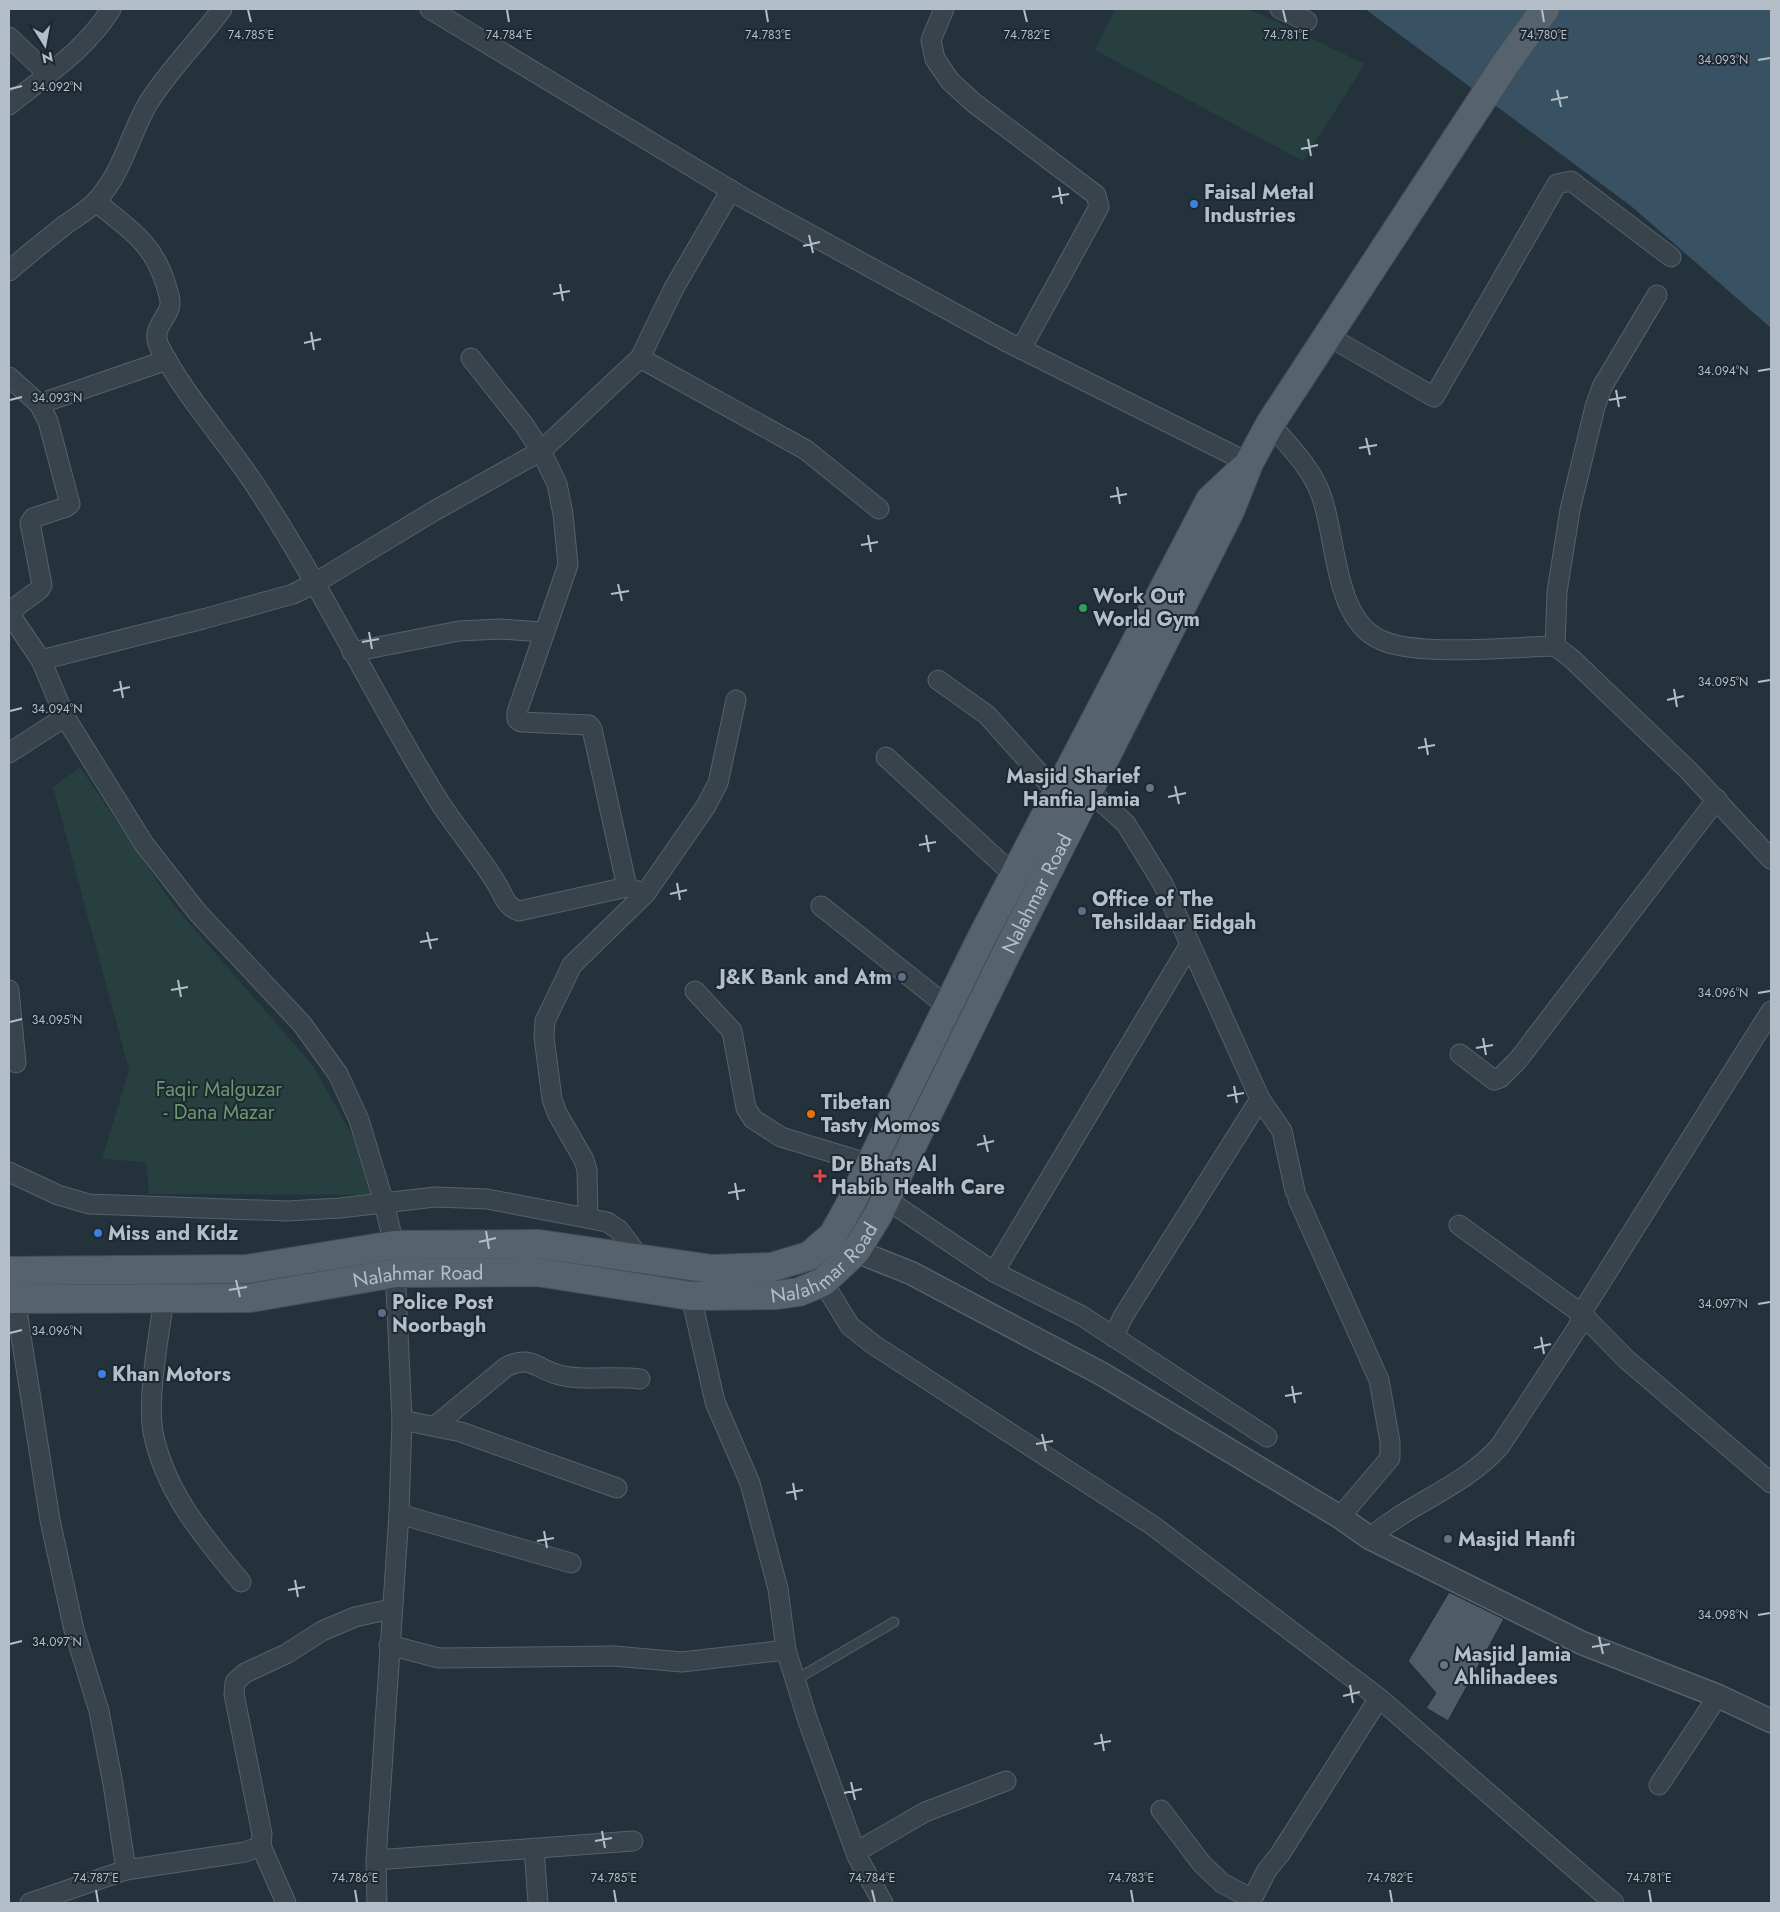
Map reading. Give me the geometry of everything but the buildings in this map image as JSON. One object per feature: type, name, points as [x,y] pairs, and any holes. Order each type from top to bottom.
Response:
[{"type":"main road","points":[[1249,463],[1270,424],[1506,63],[1545,9]]},
{"type":"main road","name":"Nalahmar Road","points":[[12,1299],[164,1300],[250,1298],[396,1273],[537,1272],[691,1296],[777,1295],[800,1292],[824,1282],[856,1250],[886,1199],[1007,952],[1230,511],[1249,463]]},
{"type":"main road","name":"Nalahmar Road","points":[[9,1271],[247,1269],[394,1245],[539,1244],[712,1269],[772,1267],[809,1256],[833,1235],[1014,875],[1210,500],[1249,463]]},
{"type":"street","points":[[9,106],[74,54],[103,22],[111,9]]},
{"type":"street","points":[[9,272],[38,246],[96,202],[120,168],[134,129],[148,103],[169,73],[222,9]]},
{"type":"street","points":[[430,9],[731,190],[1021,349],[1249,463]]},
{"type":"street","points":[[944,9],[931,40],[935,59],[950,81],[974,104],[1096,195],[1099,207],[1021,349]]},
{"type":"street","points":[[1280,9],[1307,21]]},
{"type":"street","points":[[9,37],[48,74]]},
{"type":"street","points":[[1328,336],[1434,397],[1557,184],[1571,182],[1671,257]]},
{"type":"street","points":[[41,660],[268,602],[315,583],[434,511],[541,452],[640,358],[674,288],[731,190]]},
{"type":"street","points":[[96,202],[142,239],[151,250],[161,268],[170,307],[158,326],[157,336],[159,345],[167,360],[192,401],[256,487],[315,583],[352,652],[428,783],[493,878],[510,907],[519,911],[627,887],[644,894]]},
{"type":"street","points":[[1554,646],[1557,592],[1570,510],[1595,407],[1602,387],[1657,294]]},
{"type":"street","points":[[471,358],[524,425],[541,452],[557,484],[563,514],[568,565],[543,632],[517,712],[517,719],[521,722],[589,725],[592,728],[627,887]]},
{"type":"street","points":[[640,358],[806,450],[879,509]]},
{"type":"street","points":[[39,404],[167,360]]},
{"type":"street","points":[[9,377],[39,404],[48,421],[70,504],[33,518],[30,522],[42,585],[9,613],[41,660],[65,717],[144,844],[198,913],[302,1024],[338,1074],[359,1120],[394,1245],[402,1420],[399,1514],[376,1860],[377,1903]]},
{"type":"street","points":[[1270,424],[1315,481],[1326,515],[1339,582],[1358,621],[1368,633],[1382,641],[1406,647],[1442,649],[1554,646],[1572,658],[1769,851]]},
{"type":"street","points":[[352,652],[460,631],[500,629],[543,632]]},
{"type":"street","points":[[938,680],[987,715],[1057,793]]},
{"type":"street","points":[[588,1217],[587,1170],[584,1160],[556,1113],[552,1099],[544,1037],[545,1021],[572,964],[644,894],[706,806],[718,783],[736,700]]},
{"type":"street","points":[[9,753],[65,717]]},
{"type":"street","points":[[886,757],[1014,875]]},
{"type":"street","points":[[1090,791],[1126,824],[1163,884],[1186,931],[1189,946],[1260,1099],[1282,1131],[1296,1195],[1379,1380],[1390,1442],[1390,1458],[1340,1517]]},
{"type":"street","points":[[1460,1054],[1494,1080],[1500,1078],[1518,1060],[1717,799]]},
{"type":"street","points":[[821,906],[948,1007]]},
{"type":"street","points":[[994,1272],[1189,946]]},
{"type":"street","points":[[9,990],[16,1063]]},
{"type":"street","points":[[695,991],[732,1031],[746,1108],[752,1119],[781,1137],[870,1164]]},
{"type":"street","points":[[1370,1538],[1394,1518],[1415,1508],[1486,1461],[1500,1446],[1578,1326],[1582,1314],[1771,1011]]},
{"type":"street","points":[[1113,1337],[1124,1315],[1260,1099]]},
{"type":"street","points":[[9,1172],[58,1195],[89,1204],[287,1211],[384,1204],[435,1197],[486,1199],[607,1222],[619,1230],[641,1259]]},
{"type":"street","points":[[886,1199],[994,1272],[1082,1316],[1267,1437]]},
{"type":"street","points":[[1458,1225],[1582,1314],[1626,1358],[1771,1483]]},
{"type":"street","points":[[833,1235],[856,1250],[911,1273],[1102,1374],[1340,1517],[1370,1538],[1582,1643],[1718,1696],[1771,1721]]},
{"type":"street","points":[[824,1282],[850,1326],[874,1345],[1152,1525],[1379,1698],[1614,1903]]},
{"type":"street","points":[[691,1296],[714,1402],[750,1483],[778,1588],[786,1650],[808,1721],[856,1852],[884,1903]]},
{"type":"street","points":[[12,1299],[50,1520],[74,1630],[98,1711],[114,1784],[126,1870]]},
{"type":"street","points":[[164,1300],[153,1384],[153,1431],[167,1476],[186,1514],[241,1582]]},
{"type":"street","points":[[435,1426],[506,1367],[517,1361],[528,1361],[557,1375],[575,1377],[622,1376],[640,1379]]},
{"type":"street","points":[[402,1420],[435,1426],[500,1444],[618,1488]]},
{"type":"street","points":[[399,1514],[571,1564]]},
{"type":"street","points":[[286,1903],[262,1846],[262,1834],[234,1694],[235,1682],[245,1674],[286,1654],[322,1631],[355,1618],[392,1608]]},
{"type":"street","points":[[389,1645],[438,1658],[614,1656],[682,1662],[786,1650]]},
{"type":"street","points":[[1659,1785],[1718,1696]]},
{"type":"street","points":[[1161,1810],[1202,1864],[1222,1883],[1251,1901],[1267,1870],[1379,1698]]},
{"type":"street","points":[[856,1852],[925,1812],[1006,1781]]},
{"type":"street","points":[[376,1860],[633,1840]]},
{"type":"street","points":[[30,1903],[126,1870],[245,1852],[262,1846]]},
{"type":"street","points":[[534,1848],[538,1903]]},
{"type":"lane","points":[[795,1680],[894,1622]]},
{"type":"green space","points":[[1115,9],[1249,9],[1365,64],[1303,161],[1095,50]]},
{"type":"green space","name":"Faqir Malguzar - Dana Mazar","points":[[80,767],[171,902],[313,1066],[352,1135],[370,1195],[149,1194],[146,1162],[102,1159],[129,1070],[53,787]]},
{"type":"water","points":[[1365,9],[1771,9],[1771,328],[1631,206]]},
{"type":"place","name":"Faisal Metal Industries","points":[[1194,204]]},
{"type":"place","name":"Work Out World Gym","points":[[1083,608]]},
{"type":"place","name":"Masjid Sharief Hanfia Jamia","points":[[1150,788]]},
{"type":"place","name":"Office of The Tehsildaar Eidgah","points":[[1082,911]]},
{"type":"place","name":"J&K Bank and Atm","points":[[902,977]]},
{"type":"place","name":"Tibetan Tasty Momos","points":[[811,1114]]},
{"type":"place","name":"Dr Bhats Al Habib Health Care","points":[[820,1176]]},
{"type":"place","name":"Miss and Kidz","points":[[98,1233]]},
{"type":"place","name":"Police Post Noorbagh","points":[[382,1313]]},
{"type":"place","name":"Khan Motors","points":[[102,1374]]},
{"type":"place","name":"Masjid Hanfi","points":[[1448,1539]]},
{"type":"place","name":"Masjid Jamia Ahlihadees","points":[[1444,1665]]}]
